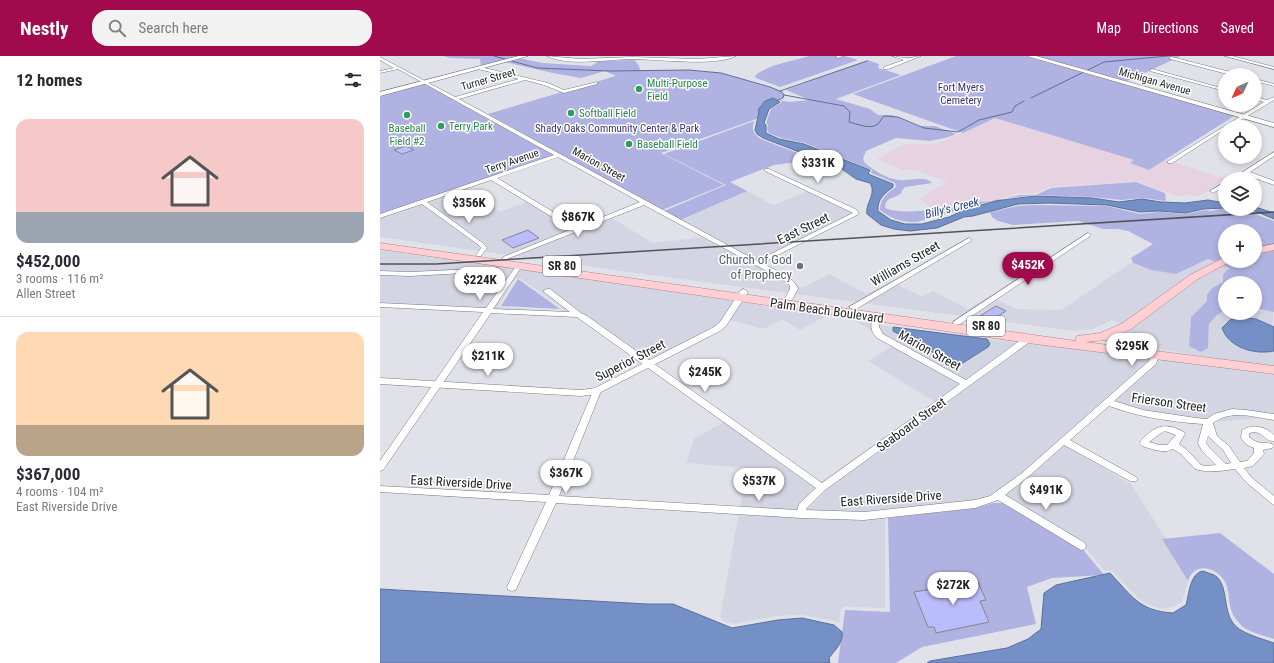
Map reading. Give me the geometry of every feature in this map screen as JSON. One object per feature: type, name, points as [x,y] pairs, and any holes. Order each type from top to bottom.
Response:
[{"type":"main road","name":"Palm Beach Boulevard","points":[[380,241],[592,270],[877,317],[1028,339],[1122,348],[1155,355],[1208,360],[1274,370]]},
{"type":"main road","name":"Palm Beach Boulevard","points":[[380,246],[742,295],[789,298],[1071,338]]},
{"type":"main road","points":[[1262,250],[1274,247]]},
{"type":"main road","points":[[421,252],[426,251],[463,256],[479,254]]},
{"type":"main road","name":"SR 80","points":[[1071,338],[1097,338],[1122,329],[1194,277],[1218,264]]},
{"type":"main road","points":[[519,266],[530,265],[574,271],[592,270]]},
{"type":"main road","points":[[934,325],[951,324],[957,322]]},
{"type":"main road","points":[[1122,329],[1122,348]]},
{"type":"main road","points":[[1071,338],[1122,348],[1208,360]]},
{"type":"street","points":[[380,94],[525,56]]},
{"type":"street","points":[[549,56],[589,60],[643,57],[718,60],[734,56]]},
{"type":"street","points":[[894,56],[908,60]]},
{"type":"street","points":[[886,68],[919,56]]},
{"type":"street","name":"Michigan Avenue","points":[[1030,56],[1274,125]]},
{"type":"street","points":[[1227,56],[1274,68]]},
{"type":"street","name":"Marion Street","points":[[380,58],[456,98],[789,281],[793,285],[794,289],[789,298]]},
{"type":"street","points":[[1172,58],[1218,70]]},
{"type":"street","points":[[380,72],[398,68]]},
{"type":"street","points":[[480,68],[546,84],[564,92],[595,83]]},
{"type":"street","points":[[1152,70],[1218,88]]},
{"type":"street","name":"Turner Street","points":[[456,98],[524,79]]},
{"type":"street","points":[[1262,82],[1274,85]]},
{"type":"street","points":[[1238,120],[1274,98]]},
{"type":"street","points":[[1262,100],[1274,103]]},
{"type":"street","points":[[1170,162],[1218,131]]},
{"type":"street","points":[[1247,172],[1274,154]]},
{"type":"street","name":"Terry Avenue","points":[[380,216],[560,155]]},
{"type":"street","name":"East Street","points":[[757,263],[847,220],[856,214],[767,170]]},
{"type":"street","points":[[492,178],[577,229]]},
{"type":"street","points":[[1262,179],[1274,183]]},
{"type":"street","points":[[1213,191],[1218,188]]},
{"type":"street","points":[[424,202],[483,246],[483,250],[479,254]]},
{"type":"street","points":[[505,258],[645,202]]},
{"type":"street","points":[[957,322],[1088,235]]},
{"type":"street","name":"Williams Street","points":[[853,307],[969,240]]},
{"type":"street","points":[[380,468],[519,266]]},
{"type":"street","points":[[380,273],[410,274],[498,270]]},
{"type":"street","points":[[547,291],[578,315],[822,488]]},
{"type":"street","name":"Superior Street","points":[[512,587],[552,500],[597,391],[717,329],[723,324],[742,295]]},
{"type":"street","points":[[380,305],[578,315]]},
{"type":"street","name":"Marion Street","points":[[877,317],[874,326],[876,332],[880,336],[967,384]]},
{"type":"street","name":"Seaboard Street","points":[[801,514],[802,507],[822,488],[1028,339]]},
{"type":"street","name":"East Riverside Drive","points":[[380,489],[801,514],[864,516],[975,504],[988,501],[999,496],[1153,362],[1155,355]]},
{"type":"street","points":[[380,381],[581,393],[597,391]]},
{"type":"street","name":"Frierson Street","points":[[1108,402],[1126,410],[1208,422],[1218,415],[1228,412],[1241,412],[1274,417]]},
{"type":"street","points":[[1208,422],[1213,437],[1226,448],[1249,480],[1274,501]]},
{"type":"street","points":[[1208,422],[1202,442],[1205,449],[1225,468]]},
{"type":"street","points":[[1260,430],[1268,434],[1271,442],[1258,446],[1247,441],[1244,435],[1247,431],[1260,430]]},
{"type":"street","points":[[1064,441],[1133,479]]},
{"type":"street","points":[[1173,445],[1184,452],[1198,466],[1206,470],[1250,464],[1259,454],[1258,446]]},
{"type":"street","points":[[999,496],[1081,546]]},
{"type":"shaded area","points":[[773,98],[780,102],[769,109],[764,123],[766,125],[766,133],[779,139],[804,144],[870,170],[868,174],[893,184],[893,187],[884,194],[880,200],[878,211],[891,220],[905,224],[922,224],[949,217],[964,210],[995,201],[1035,196],[1092,198],[1119,202],[1142,199],[1161,202],[1185,203],[1208,200],[1218,202],[1218,208],[1203,209],[1186,213],[1159,211],[1140,212],[1107,205],[1049,203],[1018,204],[964,217],[937,228],[910,231],[894,229],[881,225],[867,214],[872,195],[872,187],[870,183],[856,179],[839,167],[817,161],[810,156],[763,138],[757,134],[755,130],[759,112],[758,110],[765,101]]},
{"type":"shaded area","points":[[995,118],[1135,160],[1131,163],[1149,170],[1166,159],[1218,177],[1218,184],[1198,197],[1192,195],[1178,196],[1136,181],[1050,187],[1035,193],[1019,193],[999,199],[976,201],[935,210],[919,199],[947,182],[916,170],[903,170],[877,159],[905,144],[937,144]]},
{"type":"shaded area","points":[[464,187],[500,212],[532,200],[575,228],[607,215],[653,243],[706,237],[678,221],[747,191],[774,205],[809,190],[858,213],[756,262],[802,288],[829,274],[867,294],[891,281],[922,297],[933,291],[968,309],[990,296],[1016,309],[1061,310],[1132,262],[1136,265],[1151,270],[1176,274],[1208,259],[1216,262],[1199,271],[1124,325],[1112,320],[1093,329],[1074,331],[650,275],[380,237],[380,189]]},
{"type":"shaded area","points":[[1262,209],[1274,213],[1274,219],[1262,214]]},
{"type":"shaded area","points":[[380,250],[735,301],[721,321],[714,327],[648,362],[574,314],[380,304]],"holes":[[[520,278],[563,310],[558,311],[498,307],[515,279]]]},
{"type":"shaded area","points":[[1218,266],[1218,268],[1228,268],[1232,270],[1228,276],[1218,276],[1218,285],[1212,288],[1207,301],[1191,317],[1189,346],[1209,336],[1209,324],[1218,314],[1218,320],[1262,320],[1262,310],[1273,312],[1274,367],[1137,346],[1127,338],[1130,329],[1196,278]]},
{"type":"shaded area","points":[[741,302],[826,316],[800,330],[782,319],[764,329],[729,320]]},
{"type":"shaded area","points":[[1230,320],[1258,320],[1274,327],[1274,351],[1251,351],[1237,345],[1230,341],[1222,328]]},
{"type":"shaded area","points":[[855,321],[893,327],[894,331],[958,366],[990,344],[987,339],[1274,372],[1274,420],[1265,418],[1199,423],[1105,403],[1064,445],[1131,484],[1166,539],[1163,539],[1188,581],[1182,602],[1164,609],[1149,605],[1139,599],[1113,572],[1110,570],[1105,571],[1083,545],[1004,500],[992,500],[885,516],[885,608],[845,607],[841,609],[839,623],[802,615],[777,616],[733,624],[724,621],[720,617],[747,468],[686,463],[694,439],[727,420],[816,485],[935,402],[868,361],[896,344]]},
{"type":"shaded area","points":[[893,327],[987,339],[990,344],[988,347],[958,366],[893,331]]},
{"type":"shaded area","points":[[1203,571],[1216,576],[1220,581],[1223,587],[1230,618],[1236,627],[1240,630],[1274,643],[1274,663],[927,663],[930,661],[1007,648],[1028,639],[1041,629],[1044,593],[1056,585],[1110,573],[1137,601],[1144,606],[1161,612],[1173,613],[1186,605],[1189,590],[1195,576]]},
{"type":"shaded area","points":[[380,589],[647,604],[673,604],[732,628],[778,620],[802,618],[834,625],[842,632],[842,639],[829,658],[830,663],[380,663]]},
{"type":"green space","points":[[443,56],[520,56],[481,67],[480,59],[451,58]]},
{"type":"green space","points":[[809,56],[845,56],[858,60],[780,87],[756,78],[755,76],[773,66]]},
{"type":"green space","name":"Fort Myers Cemetery","points":[[956,56],[1024,56],[1234,116],[1228,120],[1218,120],[1218,126],[1149,170],[1130,163],[1134,160],[995,118],[963,133],[853,94]]},
{"type":"green space","points":[[1032,56],[1181,56],[1125,82]]},
{"type":"green space","points":[[519,58],[542,63],[591,66],[599,61],[636,60],[635,61],[640,70],[616,76],[605,71],[581,78],[505,62]]},
{"type":"green space","points":[[868,60],[879,64],[878,68],[901,75],[836,99],[870,109],[878,115],[892,115],[919,126],[935,126],[956,134],[930,141],[896,138],[866,151],[863,159],[865,163],[885,176],[899,180],[922,179],[932,183],[905,187],[901,193],[887,201],[885,208],[904,211],[936,211],[977,202],[991,201],[917,222],[897,220],[880,210],[881,203],[885,197],[896,187],[895,183],[871,173],[872,170],[805,143],[781,138],[769,133],[767,129],[768,125],[766,123],[771,109],[782,102],[780,100],[789,102],[810,100],[786,90]]},
{"type":"green space","name":"Shady Oaks Community Center & Park","points":[[636,70],[689,70],[721,73],[770,87],[782,92],[784,95],[783,98],[769,104],[765,116],[661,153],[724,185],[662,210],[488,114]]},
{"type":"green space","name":"Terry Park","points":[[426,83],[555,155],[380,215],[380,95]]},
{"type":"green space","points":[[754,121],[754,132],[761,139],[808,157],[812,160],[774,165],[730,182],[747,191],[678,221],[664,211],[726,185],[664,154]]},
{"type":"green space","points":[[1136,182],[1165,193],[1166,201],[1142,198],[1122,200],[1092,197],[1035,195],[1051,188]]},
{"type":"green space","points":[[1020,195],[1035,195],[1006,199]]},
{"type":"green space","points":[[1018,206],[1107,206],[1140,214],[1159,212],[1187,214],[1204,210],[1211,211],[1218,209],[1218,216],[1260,216],[1274,221],[1274,245],[1262,248],[1262,224],[1218,224],[1218,261],[1216,262],[1208,259],[1176,274],[1151,270],[1133,263],[1131,258],[1153,244],[1128,231],[1103,229],[1078,221],[1013,225],[998,221],[992,217],[990,212]]},
{"type":"green space","points":[[1274,249],[1274,312],[1262,309],[1262,276],[1223,276],[1227,270],[1231,269],[1229,268],[1262,268],[1262,252]]},
{"type":"green space","points":[[518,279],[560,309],[501,306]]},
{"type":"green space","points":[[1218,285],[1218,314],[1209,324],[1208,348],[1201,352],[1189,346],[1191,317],[1207,301],[1207,295],[1212,288]]},
{"type":"green space","points":[[993,503],[1005,503],[1081,547],[1104,575],[1052,578],[1027,587],[1036,624],[922,647],[896,663],[838,663],[845,610],[890,612],[888,518],[976,508]]},
{"type":"green space","points":[[1220,533],[1274,574],[1274,639],[1251,631],[1240,624],[1234,617],[1225,582],[1217,573],[1206,568],[1200,569],[1191,575],[1188,581],[1162,539]]},
{"type":"building","points":[[406,146],[414,150],[402,154],[394,150]]},
{"type":"building","points":[[528,230],[539,238],[513,248],[502,240]]},
{"type":"building","points":[[996,306],[1006,311],[990,321],[980,316]]},
{"type":"building","points":[[977,580],[986,600],[980,601],[989,622],[936,633],[934,627],[928,627],[914,592],[938,588],[937,585],[951,582],[952,585]]},
{"type":"waterway","name":"Billy's Creek","points":[[494,56],[537,68],[609,71],[689,70],[721,73],[770,87],[782,92],[784,95]]},
{"type":"waterway","points":[[1031,98],[1104,62],[1168,56]]},
{"type":"waterway","points":[[780,91],[867,61]]},
{"type":"waterway","name":"Billy's Creek","points":[[776,101],[783,98],[784,95]]},
{"type":"waterway","points":[[784,95],[844,106],[850,112],[849,122],[864,126],[875,126],[884,116],[898,117],[924,128],[958,132],[979,120],[1012,112],[1015,106],[1024,101]]},
{"type":"railway","points":[[380,264],[436,264],[1274,212]]},
{"type":"place","name":"Multi-Purpose Field","points":[[639,89]]},
{"type":"place","name":"Softball Field","points":[[571,113]]},
{"type":"place","name":"Baseball Field #2","points":[[407,115]]},
{"type":"place","name":"Terry Park","points":[[441,126]]},
{"type":"place","name":"Baseball Field","points":[[629,144]]},
{"type":"place","name":"Church of God of Prophecy","points":[[800,266]]}]
